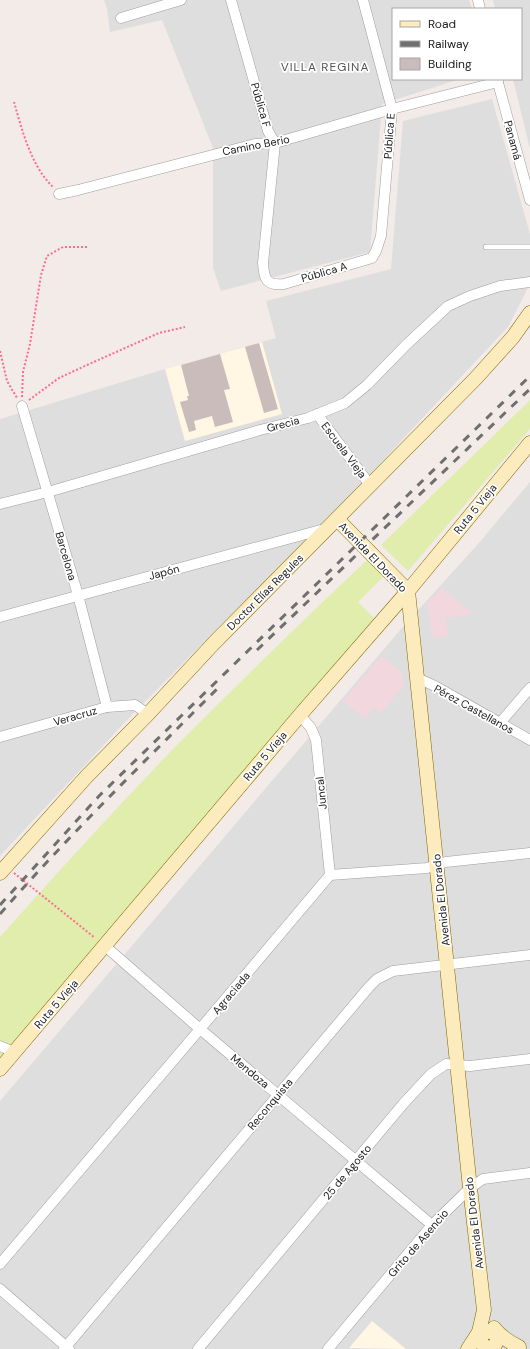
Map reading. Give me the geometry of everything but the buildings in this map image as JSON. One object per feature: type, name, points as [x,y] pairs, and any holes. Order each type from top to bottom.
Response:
[{"type":"street","points":[[121,18],[181,0]]},
{"type":"street","name":"Pública F","points":[[232,0],[268,131],[274,143],[263,263],[264,275],[268,282]]},
{"type":"street","name":"Pública E","points":[[363,0],[392,109],[381,236],[376,251]]},
{"type":"street","name":"Camino Berio","points":[[59,194],[255,144],[274,143],[392,109],[498,81]]},
{"type":"street","name":"Panamá","points":[[498,81],[530,200]]},
{"type":"street","name":"Pública A","points":[[268,282],[276,285],[284,284],[351,265],[372,258],[376,251]]},
{"type":"street","name":"Grecia","points":[[0,504],[48,492],[317,414],[346,404],[448,306],[470,296],[500,286],[530,282]]},
{"type":"street","name":"Doctor Elías Regules","points":[[3,869],[87,776],[148,714],[214,643],[476,378],[513,337],[530,313]]},
{"type":"street","name":"Barcelona","points":[[22,406],[78,595],[107,707]]},
{"type":"street","name":"Escuela Vieja","points":[[317,414],[370,485]]},
{"type":"street","name":"Ruta 5 Vieja","points":[[0,1069],[300,715],[408,591],[530,443]]},
{"type":"street","name":"Avenida El Dorado","points":[[333,523],[408,591],[484,1310]]},
{"type":"street","name":"Japón","points":[[0,617],[333,523]]},
{"type":"street","name":"Pérez Castellanos","points":[[417,678],[530,740]]},
{"type":"street","points":[[500,723],[530,688]]},
{"type":"street","name":"Veracruz","points":[[0,737],[107,707],[135,705],[148,714]]},
{"type":"street","name":"Juncal","points":[[300,715],[311,728],[316,740],[330,875]]},
{"type":"street","points":[[330,875],[427,868],[446,862],[530,853]]},
{"type":"street","name":"Agraciada","points":[[0,1264],[330,875]]},
{"type":"street","name":"Mendoza","points":[[105,946],[200,1029],[432,1225]]},
{"type":"street","name":"Reconquista","points":[[66,1348],[377,979],[392,971],[530,955]]},
{"type":"street","points":[[0,1046],[14,1052]]},
{"type":"street","name":"25 de Agosto","points":[[198,1349],[404,1103],[431,1074],[446,1064],[470,1066],[530,1059]]},
{"type":"street","name":"Grito de Asencio","points":[[328,1349],[432,1225],[470,1188],[483,1179],[530,1173]]},
{"type":"street","points":[[0,1289],[66,1348]]},
{"type":"street","points":[[484,1310],[479,1332],[480,1340],[488,1348],[524,1346]]},
{"type":"street","points":[[484,1310],[498,1334],[507,1341],[524,1346]]},
{"type":"street","points":[[468,1349],[479,1332],[486,1331],[498,1334]]},
{"type":"street","points":[[488,1348],[496,1343],[498,1334]]},
{"type":"lane","points":[[486,247],[530,247]]},
{"type":"path","points":[[14,102],[23,137],[44,179],[59,194]]},
{"type":"path","points":[[22,406],[23,372],[30,344],[41,275],[47,256],[63,247],[88,247]]},
{"type":"path","points":[[22,406],[59,378],[159,333],[185,327]]},
{"type":"path","points":[[0,351],[7,381],[22,406]]},
{"type":"path","points":[[3,869],[105,946]]},
{"type":"shaded area","points":[[104,0],[469,0],[472,8],[392,8],[392,80],[457,80],[382,104],[370,252],[221,291],[213,268],[213,148],[162,20],[110,32],[107,9]]},
{"type":"shaded area","points":[[493,0],[530,0],[530,149],[513,80],[522,80],[522,8],[495,8]]},
{"type":"shaded area","points":[[492,99],[530,234],[530,282],[508,327],[370,474],[128,719],[0,856],[0,419],[165,369],[276,338],[266,301],[391,269],[403,121]]},
{"type":"shaded area","points":[[262,342],[282,414],[185,441],[165,369]]},
{"type":"shaded area","points":[[530,482],[530,1349],[0,1349],[0,1101],[401,629],[478,544]]},
{"type":"shaded area","points":[[442,588],[474,614],[445,618],[449,636],[433,638],[427,603]]},
{"type":"shaded area","points":[[382,656],[402,673],[404,685],[381,713],[374,707],[365,718],[343,701]]},
{"type":"shaded area","points":[[372,1321],[406,1349],[349,1348]]},
{"type":"green space","points":[[530,400],[530,429],[408,571],[381,545]]},
{"type":"green space","points":[[367,560],[384,576],[358,602],[374,618],[0,1066],[0,937],[87,840],[176,746]]},
{"type":"railway","points":[[0,905],[99,796],[530,376]]},
{"type":"railway","points":[[257,650],[530,389]]},
{"type":"railway","points":[[0,914],[81,826],[221,685]]},
{"type":"district","name":"VILLA REGINA","points":[[325,67]]}]
